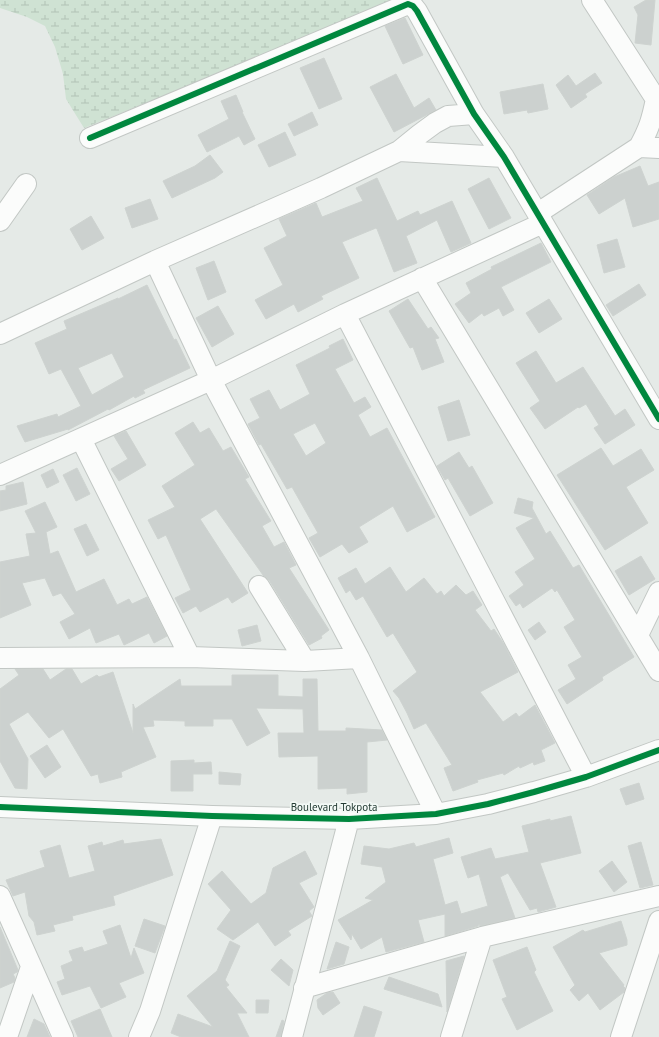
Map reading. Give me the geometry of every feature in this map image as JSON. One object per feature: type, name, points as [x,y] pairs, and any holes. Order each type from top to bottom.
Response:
[{"type":"street","points":[[0,475],[210,380],[422,278],[540,218],[639,147],[649,129],[657,101],[592,0]]},
{"type":"street","points":[[90,138],[408,4],[413,6],[474,114],[504,157],[659,419]]},
{"type":"street","points":[[0,334],[155,261],[321,188],[399,151],[435,123],[448,116],[474,114]]},
{"type":"street","points":[[639,147],[659,148]]},
{"type":"street","points":[[399,151],[504,157]]},
{"type":"street","points":[[0,221],[26,184]]},
{"type":"street","points":[[155,261],[210,380],[359,658],[436,814]]},
{"type":"street","points":[[422,278],[659,671]]},
{"type":"street","points":[[345,314],[586,777]]},
{"type":"street","points":[[81,439],[190,657]]},
{"type":"street","points":[[259,586],[304,661]]},
{"type":"street","points":[[638,635],[659,592]]},
{"type":"street","points":[[0,658],[190,657],[304,661],[359,658]]},
{"type":"street","name":"Boulevard Tokpota","points":[[0,807],[212,816],[349,819],[436,814],[488,804],[527,794],[586,777],[659,750]]},
{"type":"street","points":[[139,1037],[150,1011],[212,816]]},
{"type":"street","points":[[292,1037],[349,819]]},
{"type":"street","points":[[0,896],[63,1037]]},
{"type":"street","points":[[304,988],[482,937],[659,896]]},
{"type":"street","points":[[621,1037],[659,921]]},
{"type":"street","points":[[451,1037],[482,937]]},
{"type":"street","points":[[6,1037],[31,967]]},
{"type":"green space","points":[[0,0],[401,0],[84,128],[66,99],[63,74],[55,47],[45,26],[27,17],[0,8]]},
{"type":"building","points":[[646,0],[655,0],[651,45],[635,43],[638,15],[634,7]]},
{"type":"building","points":[[405,18],[423,55],[403,64],[385,26]]},
{"type":"building","points":[[324,58],[342,99],[319,109],[300,68]]},
{"type":"building","points":[[595,73],[602,83],[585,94],[587,97],[571,108],[556,85],[568,75],[576,86]]},
{"type":"building","points":[[396,74],[414,108],[429,98],[436,110],[394,132],[370,87]]},
{"type":"building","points":[[543,84],[548,109],[528,113],[527,110],[504,114],[500,92]]},
{"type":"building","points":[[236,95],[242,112],[255,139],[244,145],[239,136],[207,152],[198,135],[229,119],[221,101]]},
{"type":"building","points":[[312,112],[318,125],[294,136],[288,124]]},
{"type":"building","points":[[285,132],[296,155],[269,167],[258,145]]},
{"type":"building","points":[[210,155],[223,172],[215,178],[172,198],[163,181],[195,166]]},
{"type":"building","points":[[640,166],[648,186],[659,182],[659,219],[633,227],[625,198],[599,214],[587,195],[614,177]]},
{"type":"building","points":[[377,178],[397,221],[418,211],[420,215],[452,201],[471,243],[451,252],[437,220],[406,236],[417,263],[394,272],[376,228],[342,242],[359,278],[321,296],[323,299],[298,312],[294,304],[266,319],[255,300],[283,285],[264,248],[287,236],[279,219],[316,203],[322,217],[363,201],[356,188]]},
{"type":"building","points":[[489,178],[511,218],[489,229],[468,189]]},
{"type":"building","points":[[150,199],[158,219],[132,228],[125,208]]},
{"type":"building","points":[[91,216],[104,238],[82,250],[70,229]]},
{"type":"building","points":[[617,239],[625,267],[604,273],[597,245]]},
{"type":"building","points":[[541,243],[551,262],[501,287],[514,310],[503,316],[499,308],[484,316],[482,313],[469,323],[455,304],[471,293],[466,283],[492,269],[491,267]]},
{"type":"building","points":[[214,261],[226,292],[208,300],[196,268]]},
{"type":"building","points":[[639,284],[646,295],[613,316],[606,305]]},
{"type":"building","points":[[147,285],[174,340],[176,339],[190,368],[143,390],[145,393],[135,398],[134,396],[68,430],[25,442],[17,426],[57,414],[58,417],[81,406],[61,369],[49,374],[35,343],[67,329],[64,321],[118,299]],"holes":[[[112,353],[124,377],[92,395],[78,368]]]},
{"type":"building","points":[[408,299],[428,329],[431,327],[439,338],[435,339],[444,362],[422,370],[413,347],[410,348],[389,311]]},
{"type":"building","points":[[549,299],[562,319],[539,333],[526,313]]},
{"type":"building","points":[[218,306],[234,334],[212,347],[196,318]]},
{"type":"building","points":[[343,339],[353,360],[335,369],[354,403],[365,397],[371,407],[358,415],[370,437],[387,428],[435,517],[407,532],[393,506],[359,527],[368,542],[349,553],[342,544],[320,557],[309,538],[318,533],[292,487],[287,489],[261,444],[259,445],[248,424],[260,418],[250,399],[269,390],[280,410],[310,394],[296,365],[330,348],[329,346]],"holes":[[[315,423],[326,443],[306,456],[293,434]]]},
{"type":"building","points":[[536,351],[556,383],[583,367],[615,416],[625,409],[635,425],[605,444],[594,428],[599,425],[586,404],[579,408],[578,407],[545,429],[530,408],[540,401],[516,363]]},
{"type":"building","points":[[459,400],[470,435],[448,441],[438,407]]},
{"type":"building","points":[[193,422],[200,433],[209,428],[223,451],[231,447],[249,477],[245,479],[271,521],[262,526],[274,547],[284,542],[296,565],[289,568],[329,630],[321,636],[322,638],[309,645],[269,580],[263,575],[216,509],[200,519],[248,593],[232,603],[228,597],[200,612],[196,606],[183,613],[175,598],[191,590],[166,535],[158,539],[148,520],[175,507],[162,486],[195,465],[175,433]]},
{"type":"building","points":[[126,431],[146,465],[119,481],[111,469],[128,459],[114,436]]},
{"type":"building","points":[[601,448],[613,466],[641,449],[654,470],[626,487],[648,523],[605,550],[557,475]]},
{"type":"building","points":[[459,452],[469,468],[472,466],[493,503],[470,516],[448,478],[445,480],[437,466]]},
{"type":"building","points":[[77,468],[90,494],[76,501],[63,475]]},
{"type":"building","points":[[53,469],[59,482],[47,488],[41,475]]},
{"type":"building","points":[[23,482],[27,504],[0,511],[0,491],[6,490],[6,486]]},
{"type":"building","points":[[518,498],[533,502],[532,508],[546,534],[550,531],[573,568],[579,565],[634,657],[602,677],[603,680],[567,704],[558,690],[576,679],[568,665],[582,657],[564,627],[575,620],[557,590],[555,592],[552,588],[523,608],[520,603],[516,606],[509,596],[524,585],[515,572],[535,559],[516,528],[534,518],[514,513]]},
{"type":"building","points":[[45,502],[57,527],[46,532],[50,554],[58,551],[76,592],[104,579],[117,605],[129,599],[132,604],[147,597],[167,636],[154,643],[149,633],[124,645],[119,634],[96,643],[90,628],[69,639],[60,622],[75,614],[61,593],[53,596],[45,578],[22,583],[31,605],[0,618],[0,562],[30,556],[26,534],[36,533],[25,511]]},
{"type":"building","points":[[86,524],[99,550],[87,556],[74,529]]},
{"type":"building","points":[[641,556],[655,579],[629,595],[615,571]]},
{"type":"building","points":[[390,567],[406,592],[424,578],[437,594],[441,591],[444,596],[456,585],[466,595],[473,591],[482,605],[475,610],[491,631],[494,629],[504,644],[518,672],[480,692],[503,722],[516,713],[519,717],[535,705],[555,743],[541,750],[545,761],[534,765],[533,762],[520,768],[519,766],[504,775],[503,773],[477,780],[478,782],[453,791],[444,768],[452,765],[426,723],[414,729],[399,698],[393,691],[417,672],[393,633],[387,637],[363,596],[356,600],[350,590],[346,593],[338,578],[356,568],[365,584]]},
{"type":"building","points":[[539,622],[546,632],[535,640],[528,630]]},
{"type":"building","points":[[257,625],[261,641],[242,646],[238,630]]},
{"type":"building","points":[[15,669],[43,669],[50,680],[66,669],[72,669],[81,684],[97,675],[99,677],[113,672],[133,733],[133,704],[135,709],[180,679],[181,686],[232,686],[232,675],[278,675],[278,696],[303,697],[303,679],[317,679],[318,731],[346,731],[346,728],[382,730],[387,740],[367,742],[367,792],[347,794],[347,788],[318,789],[318,756],[279,757],[278,733],[304,733],[303,709],[256,708],[270,733],[247,746],[232,719],[213,719],[213,726],[185,726],[185,721],[153,720],[154,726],[143,727],[156,757],[121,772],[122,777],[100,783],[98,774],[91,776],[63,729],[49,738],[28,712],[9,724],[28,759],[27,789],[15,788],[0,761],[0,689],[19,675]]},
{"type":"building","points":[[47,745],[61,767],[45,778],[30,756]]},
{"type":"building","points":[[194,760],[194,763],[211,762],[212,774],[193,774],[193,791],[171,791],[171,761]]},
{"type":"building","points":[[219,772],[241,774],[240,785],[219,784]]},
{"type":"building","points":[[639,783],[644,799],[626,805],[620,789]]},
{"type":"building","points":[[571,816],[581,853],[540,863],[556,907],[538,912],[537,908],[530,910],[508,873],[500,877],[515,918],[480,926],[479,924],[478,926],[445,936],[445,914],[418,920],[424,942],[386,952],[382,937],[361,949],[352,934],[351,940],[338,920],[373,900],[365,898],[386,882],[382,867],[361,864],[364,846],[389,849],[414,843],[416,847],[449,838],[453,853],[433,859],[445,905],[457,901],[461,914],[488,906],[479,874],[468,878],[461,857],[491,848],[495,859],[529,852],[522,826],[550,819],[550,821]]},
{"type":"building","points":[[161,839],[173,875],[113,896],[115,905],[72,916],[73,920],[53,925],[55,931],[37,935],[34,922],[29,916],[25,892],[13,896],[6,880],[45,867],[40,851],[60,845],[69,878],[95,871],[88,846],[102,842],[103,846],[123,840],[124,844]]},
{"type":"building","points":[[641,842],[653,885],[640,888],[628,846]]},
{"type":"building","points":[[305,851],[317,874],[299,883],[314,907],[309,911],[312,916],[288,931],[291,935],[275,946],[258,922],[233,940],[217,929],[231,910],[208,884],[222,871],[251,904],[266,893],[273,868]]},
{"type":"building","points":[[612,861],[627,882],[614,892],[599,871]]},
{"type":"building","points":[[144,919],[165,926],[155,953],[135,946]]},
{"type":"building","points":[[621,921],[627,940],[627,945],[599,953],[625,988],[624,992],[600,1010],[588,993],[579,1001],[570,990],[575,985],[553,947],[583,930],[585,932]]},
{"type":"building","points":[[120,925],[131,958],[134,948],[144,973],[119,983],[126,997],[101,1008],[90,986],[62,995],[57,982],[65,979],[61,966],[73,961],[69,951],[82,947],[84,952],[108,944],[103,931]]},
{"type":"building","points":[[0,927],[18,970],[13,974],[15,978],[14,982],[0,988]]},
{"type":"building","points":[[230,941],[240,946],[225,980],[229,985],[226,987],[247,1013],[237,1013],[249,1037],[181,1037],[171,1033],[178,1014],[213,1027],[187,996],[217,971]]},
{"type":"building","points":[[336,942],[349,947],[344,964],[327,969]]},
{"type":"building","points":[[527,947],[536,970],[534,972],[553,1011],[517,1030],[502,999],[507,997],[493,960]]},
{"type":"building","points":[[464,956],[447,1012],[446,961]]},
{"type":"building","points":[[281,959],[293,970],[289,986],[271,970]]},
{"type":"building","points":[[389,977],[438,994],[442,1007],[384,989]]},
{"type":"building","points":[[333,992],[340,1003],[323,1015],[318,1008],[317,1000],[327,993]]},
{"type":"building","points":[[256,1000],[269,1000],[268,1013],[256,1013]]},
{"type":"building","points":[[364,1006],[382,1012],[374,1037],[354,1037]]},
{"type":"building","points":[[100,1009],[112,1037],[78,1037],[71,1021]]},
{"type":"building","points":[[34,1019],[44,1024],[50,1037],[27,1037]]},
{"type":"building","points":[[282,1020],[284,1021],[281,1037],[276,1037]]},
{"type":"cycle path","points":[[90,138],[408,4],[413,6],[474,114],[504,157],[659,419]]},
{"type":"cycle path","points":[[0,807],[212,816],[349,819],[436,814],[488,804],[534,792],[586,777],[659,750]]}]
